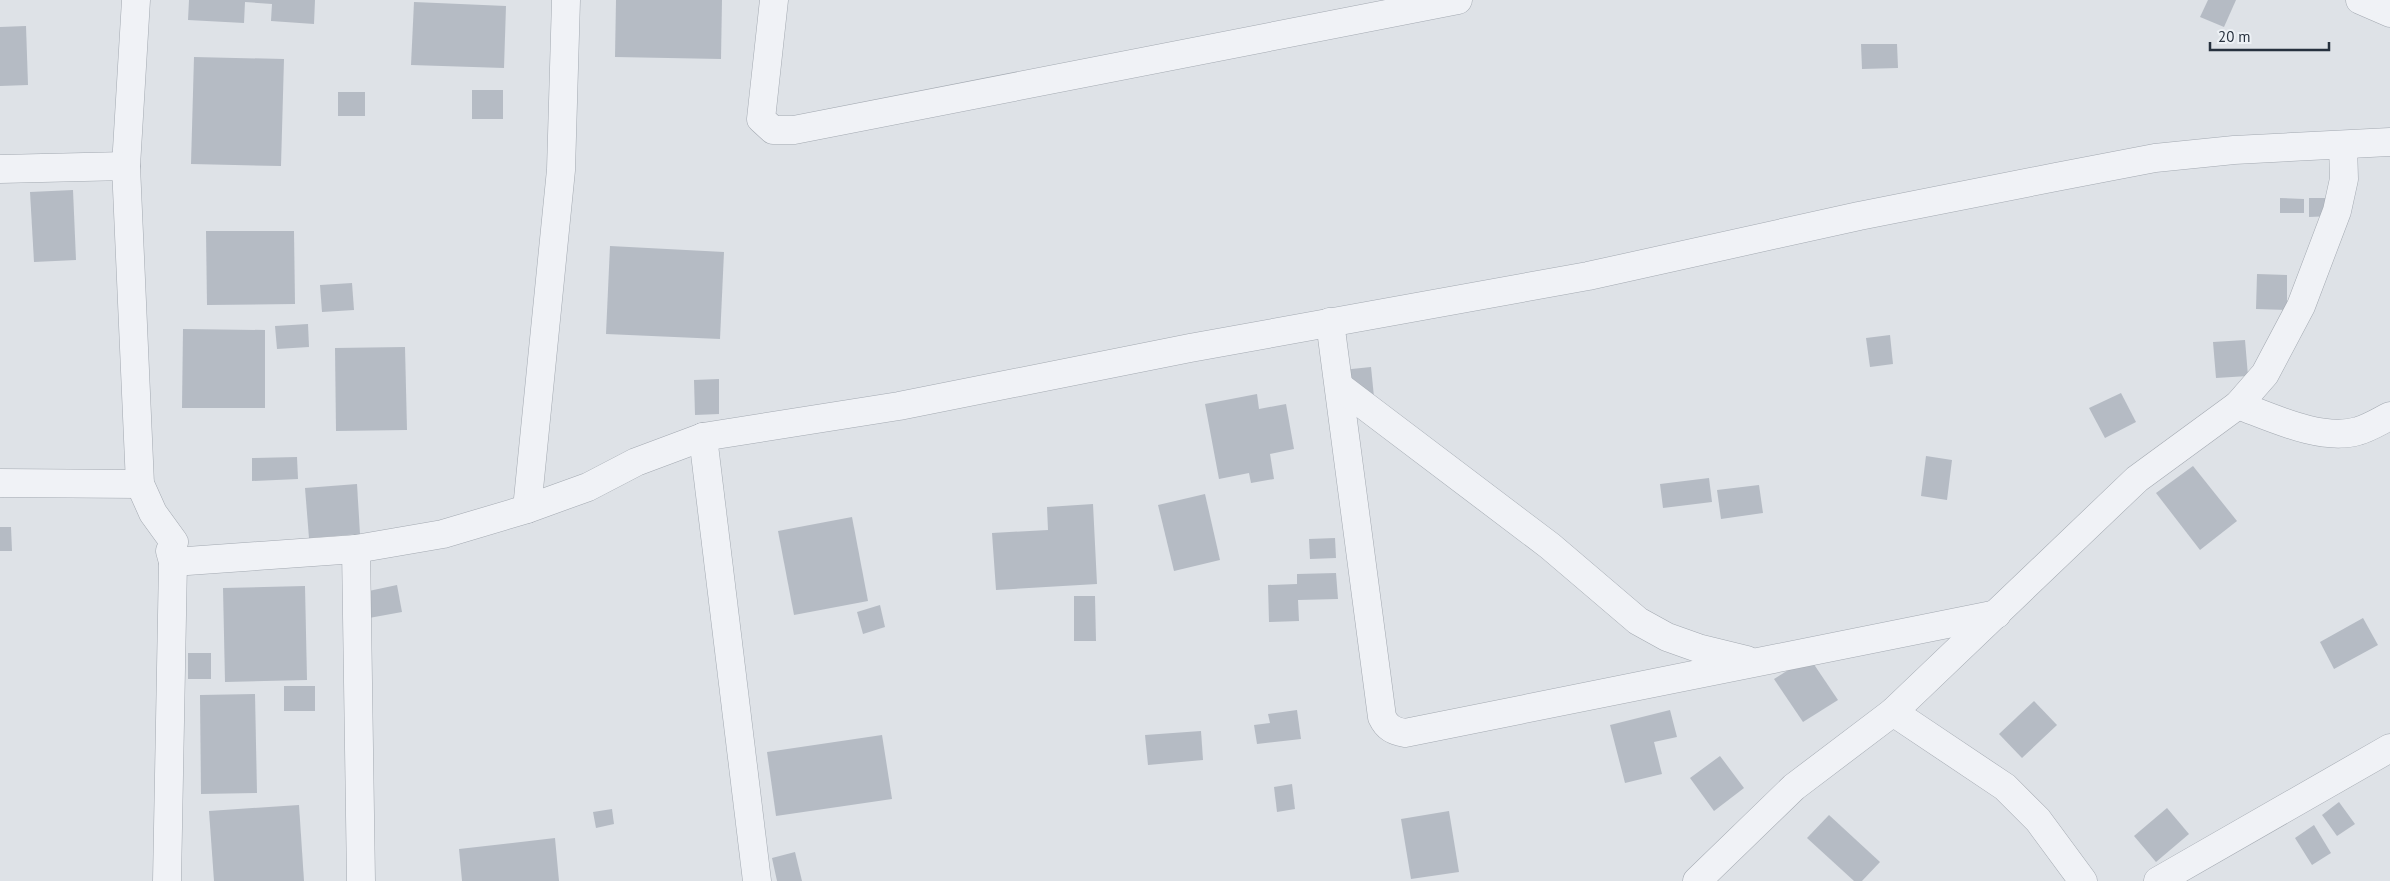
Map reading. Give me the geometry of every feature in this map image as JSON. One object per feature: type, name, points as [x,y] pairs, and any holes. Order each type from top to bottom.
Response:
[{"type":"street","points":[[136,0],[126,166],[140,484],[153,513],[174,542],[170,551],[173,562],[167,881]]},
{"type":"street","points":[[527,509],[561,170],[566,0]]},
{"type":"street","points":[[774,0],[761,119],[772,130],[794,130],[1458,0]]},
{"type":"street","points":[[2360,0],[2390,13]]},
{"type":"street","points":[[173,562],[356,549],[442,534],[527,509],[588,486],[636,462],[703,437],[899,406],[1330,322],[1588,276],[1859,216],[2155,158],[2234,150],[2390,142]]},
{"type":"street","points":[[1697,881],[1794,787],[1894,712],[2137,479],[2238,404],[2265,374],[2300,306],[2337,211],[2344,179],[2343,145]]},
{"type":"street","points":[[0,169],[126,166]]},
{"type":"street","points":[[1330,322],[1382,717],[1386,724],[1394,731],[1405,733],[1997,614]]},
{"type":"street","points":[[1340,388],[1550,546],[1638,621],[1667,637],[1698,648],[1755,662]]},
{"type":"street","points":[[2238,404],[2297,426],[2332,434],[2357,431],[2390,416]]},
{"type":"street","points":[[703,437],[757,881]]},
{"type":"street","points":[[0,483],[140,484]]},
{"type":"street","points":[[356,549],[361,881]]},
{"type":"street","points":[[1894,712],[2006,787],[2038,820],[2083,881]]},
{"type":"street","points":[[2158,881],[2390,748]]},
{"type":"building","points":[[189,0],[315,0],[314,24],[271,21],[272,4],[245,2],[244,23],[188,20]]},
{"type":"building","points":[[616,0],[722,0],[721,59],[615,57]]},
{"type":"building","points":[[2208,0],[2236,0],[2224,27],[2200,17]]},
{"type":"building","points":[[414,2],[506,6],[504,68],[411,65]]},
{"type":"building","points":[[26,26],[28,85],[0,86],[0,27]]},
{"type":"building","points":[[1861,44],[1897,44],[1898,68],[1862,69]]},
{"type":"building","points":[[194,57],[284,59],[281,166],[191,164]]},
{"type":"building","points":[[472,90],[503,90],[503,119],[472,119]]},
{"type":"building","points":[[338,92],[365,92],[365,116],[338,116]]},
{"type":"building","points":[[73,190],[76,260],[34,262],[30,192]]},
{"type":"building","points":[[2280,198],[2304,199],[2304,213],[2280,213]]},
{"type":"building","points":[[2309,198],[2332,198],[2333,216],[2309,217]]},
{"type":"building","points":[[206,231],[294,231],[295,304],[207,305]]},
{"type":"building","points":[[610,246],[724,252],[720,339],[606,334]]},
{"type":"building","points":[[2257,274],[2287,275],[2287,310],[2256,309]]},
{"type":"building","points":[[352,283],[354,310],[322,312],[320,285]]},
{"type":"building","points":[[308,324],[309,347],[277,349],[275,326]]},
{"type":"building","points":[[183,329],[265,330],[265,408],[182,408]]},
{"type":"building","points":[[1890,335],[1893,364],[1870,367],[1866,338]]},
{"type":"building","points":[[2245,340],[2248,376],[2216,378],[2213,342]]},
{"type":"building","points":[[405,347],[407,430],[336,431],[335,348]]},
{"type":"building","points":[[1371,367],[1374,397],[1344,401],[1342,370]]},
{"type":"building","points":[[719,379],[719,414],[695,415],[694,380]]},
{"type":"building","points":[[2121,393],[2136,422],[2105,438],[2089,408]]},
{"type":"building","points":[[1257,394],[1259,409],[1286,404],[1294,449],[1270,454],[1274,479],[1251,483],[1249,473],[1219,479],[1205,404]]},
{"type":"building","points":[[1926,456],[1952,460],[1947,500],[1921,496]]},
{"type":"building","points":[[297,457],[298,479],[252,481],[252,458]]},
{"type":"building","points":[[2193,466],[2237,521],[2200,550],[2156,493]]},
{"type":"building","points":[[1709,478],[1712,502],[1663,508],[1660,484]]},
{"type":"building","points":[[357,484],[360,534],[309,538],[305,488]]},
{"type":"building","points":[[1759,485],[1763,513],[1721,519],[1717,490]]},
{"type":"building","points":[[1205,494],[1220,560],[1174,571],[1158,505]]},
{"type":"building","points":[[1093,504],[1097,584],[996,590],[992,533],[1048,530],[1047,507]]},
{"type":"building","points":[[852,517],[868,601],[794,615],[778,531]]},
{"type":"building","points":[[0,527],[11,527],[12,551],[0,551]]},
{"type":"building","points":[[1335,538],[1336,558],[1310,559],[1309,539]]},
{"type":"building","points":[[1336,573],[1338,599],[1298,600],[1299,621],[1269,622],[1268,585],[1297,584],[1297,574]]},
{"type":"building","points":[[397,585],[402,612],[369,618],[364,592]]},
{"type":"building","points":[[305,586],[307,680],[225,682],[223,588]]},
{"type":"building","points":[[1074,596],[1095,596],[1096,641],[1074,641]]},
{"type":"building","points":[[880,605],[885,627],[863,634],[857,612]]},
{"type":"building","points":[[2363,618],[2378,645],[2334,669],[2320,642]]},
{"type":"building","points":[[188,653],[211,653],[211,679],[188,679]]},
{"type":"building","points":[[1809,657],[1838,700],[1803,722],[1774,679]]},
{"type":"building","points":[[284,686],[315,686],[315,711],[284,711]]},
{"type":"building","points":[[255,694],[257,793],[201,794],[200,695]]},
{"type":"building","points":[[2034,701],[2057,725],[2022,758],[1999,734]]},
{"type":"building","points":[[1297,710],[1301,739],[1257,744],[1254,725],[1270,723],[1268,714]]},
{"type":"building","points":[[1670,710],[1677,737],[1654,742],[1662,774],[1625,783],[1610,725]]},
{"type":"building","points":[[1201,731],[1203,760],[1148,765],[1145,735]]},
{"type":"building","points":[[882,735],[892,799],[776,816],[767,752]]},
{"type":"building","points":[[1720,756],[1744,788],[1714,811],[1690,778]]},
{"type":"building","points":[[1292,784],[1295,809],[1277,812],[1274,787]]},
{"type":"building","points":[[2339,802],[2355,824],[2337,836],[2322,815]]},
{"type":"building","points":[[299,805],[304,881],[214,881],[209,811]]},
{"type":"building","points":[[2167,808],[2189,834],[2156,862],[2134,836]]},
{"type":"building","points":[[612,809],[614,824],[596,828],[593,812]]},
{"type":"building","points":[[1449,811],[1459,872],[1411,879],[1401,819]]},
{"type":"building","points":[[1829,815],[1880,862],[1862,881],[1854,881],[1807,838]]},
{"type":"building","points":[[2314,825],[2331,853],[2312,865],[2295,838]]},
{"type":"building","points":[[555,838],[559,881],[462,881],[459,849]]},
{"type":"building","points":[[795,852],[802,881],[777,881],[772,858]]}]
